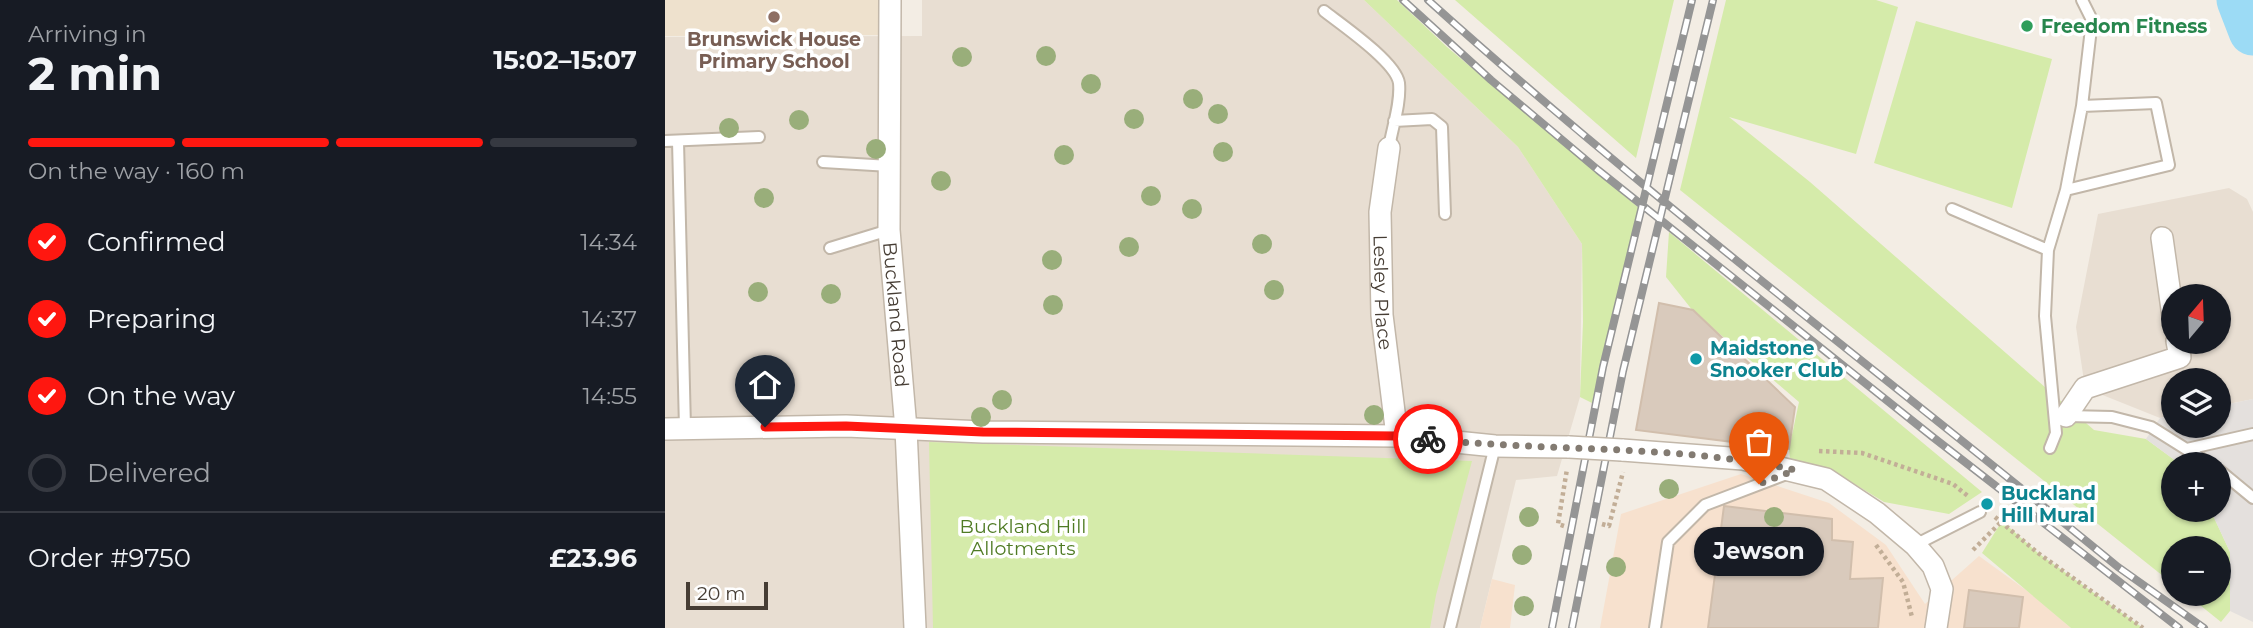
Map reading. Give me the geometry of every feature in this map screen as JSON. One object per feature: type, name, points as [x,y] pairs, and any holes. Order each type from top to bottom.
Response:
[{"type":"street","name":"Buckland Road","points":[[890,0],[889,230],[906,429],[915,628]]},
{"type":"street","name":"Lesley Place","points":[[1389,148],[1380,212],[1382,315],[1397,436]]},
{"type":"street","points":[[2162,238],[2168,284]]},
{"type":"street","points":[[2061,424],[2085,388],[2180,357],[2179,354]]},
{"type":"street","points":[[675,429],[846,426],[983,432],[1397,436],[1568,456],[1743,459],[1826,479],[1877,513],[1915,545],[1933,566],[1942,589],[1936,628]]},
{"type":"lane","points":[[2050,449],[2061,424],[2045,317],[2048,250],[2066,190],[2082,106],[2092,20],[2082,0]]},
{"type":"lane","points":[[1324,11],[1389,65],[1399,81],[1389,148]]},
{"type":"lane","points":[[2066,190],[2169,165],[2156,103],[2082,106]]},
{"type":"lane","points":[[1394,121],[1432,119],[1442,127],[1445,214]]},
{"type":"lane","points":[[665,142],[759,136]]},
{"type":"lane","points":[[675,429],[678,141]]},
{"type":"lane","points":[[823,162],[890,166]]},
{"type":"lane","points":[[1952,209],[2048,250]]},
{"type":"lane","points":[[830,248],[889,230]]},
{"type":"lane","points":[[2061,424],[2112,417],[2151,427],[2192,452]]},
{"type":"lane","points":[[2187,449],[2253,434]]},
{"type":"lane","points":[[1450,628],[1495,446]]},
{"type":"lane","points":[[1655,628],[1668,542],[1705,505],[1795,470]]},
{"type":"lane","points":[[2231,480],[2253,498]]},
{"type":"lane","points":[[1915,545],[1980,512]]},
{"type":"path","points":[[1564,526],[1558,524],[1568,456]]},
{"type":"path","points":[[1602,524],[1609,526],[1623,459]]},
{"type":"path","points":[[1973,550],[2002,522]]},
{"type":"path","points":[[1875,545],[1903,582],[1915,628]]},
{"type":"shaded area","name":"Brunswick House Primary School","points":[[665,0],[883,0],[884,35],[665,36]]},
{"type":"shaded area","points":[[922,0],[1364,0],[1518,147],[1582,244],[1580,397],[1557,476],[1516,480],[1480,628],[665,628],[665,37],[922,36]]},
{"type":"shaded area","points":[[2229,188],[2247,199],[2253,212],[2253,399],[2231,404],[2231,368],[2161,368],[2160,418],[2085,388],[2076,327],[2098,214]]},
{"type":"shaded area","points":[[2253,399],[2253,622],[2230,611],[2231,536],[2223,536],[2216,522],[2231,522],[2231,452],[2164,452],[2146,439],[2161,418],[2161,438],[2231,438],[2231,404]]},
{"type":"shaded area","points":[[1741,474],[1829,503],[1886,545],[1925,604],[1979,556],[2030,593],[2071,628],[1600,628],[1621,514]]},
{"type":"shaded area","points":[[1492,579],[1515,585],[1510,628],[1480,628]]},
{"type":"green space","points":[[1364,0],[1397,0],[1447,47],[1639,208],[1592,403],[1580,397],[1582,244],[1518,147]]},
{"type":"green space","points":[[1455,0],[1674,0],[1636,158]]},
{"type":"green space","points":[[1726,0],[1876,0],[1898,7],[1856,154],[1729,117],[1810,182],[2094,430],[2146,439],[2164,452],[2161,452],[2161,522],[2216,522],[2223,536],[2161,536],[2161,574],[1680,190]]},
{"type":"green space","points":[[1916,21],[2052,59],[2012,208],[1874,163]]},
{"type":"green space","points":[[1669,232],[1982,492],[1949,514],[1884,502],[1848,480],[1790,460],[1789,449],[1799,402],[1693,311],[1666,277]]},
{"type":"green space","name":"Buckland Hill Allotments","points":[[929,442],[1472,461],[1436,595],[1430,628],[933,628]]},
{"type":"green space","points":[[2002,521],[2038,553],[2143,628],[2071,628],[1982,553]]},
{"type":"green space","points":[[2201,606],[2230,606],[2230,611],[2221,622]]},
{"type":"building","name":"Maidstone Snooker Club","points":[[1659,303],[1693,310],[1795,407],[1789,449],[1636,430]]},
{"type":"building","points":[[1724,506],[1832,519],[1832,540],[1853,542],[1850,579],[1883,578],[1878,628],[1708,628]]},
{"type":"building","points":[[1969,590],[2023,597],[2019,628],[1964,628]]},
{"type":"waterway","points":[[2241,0],[2253,31]]},
{"type":"railway","points":[[1403,0],[1491,80],[1598,170],[1934,438],[2179,628]]},
{"type":"railway","points":[[1428,0],[1683,217],[2118,567],[2204,628]]},
{"type":"railway","points":[[1552,628],[1603,367],[1692,0]]},
{"type":"railway","points":[[1572,628],[1623,371],[1713,0]]},
{"type":"way so far","points":[[1428,439],[1495,446],[1569,447],[1743,459],[1795,470],[1759,484]]},
{"type":"place","name":"Brunswick House Primary School","points":[[774,17]]},
{"type":"place","name":"Freedom Fitness","points":[[2027,26]]},
{"type":"place","name":"Maidstone Snooker Club","points":[[1696,359]]},
{"type":"place","name":"Jewson","points":[[1759,484]]},
{"type":"place","name":"Buckland Hill Mural","points":[[1987,504]]},
{"type":"route","points":[[765,427],[846,426],[983,432],[1397,436],[1428,439]]}]
